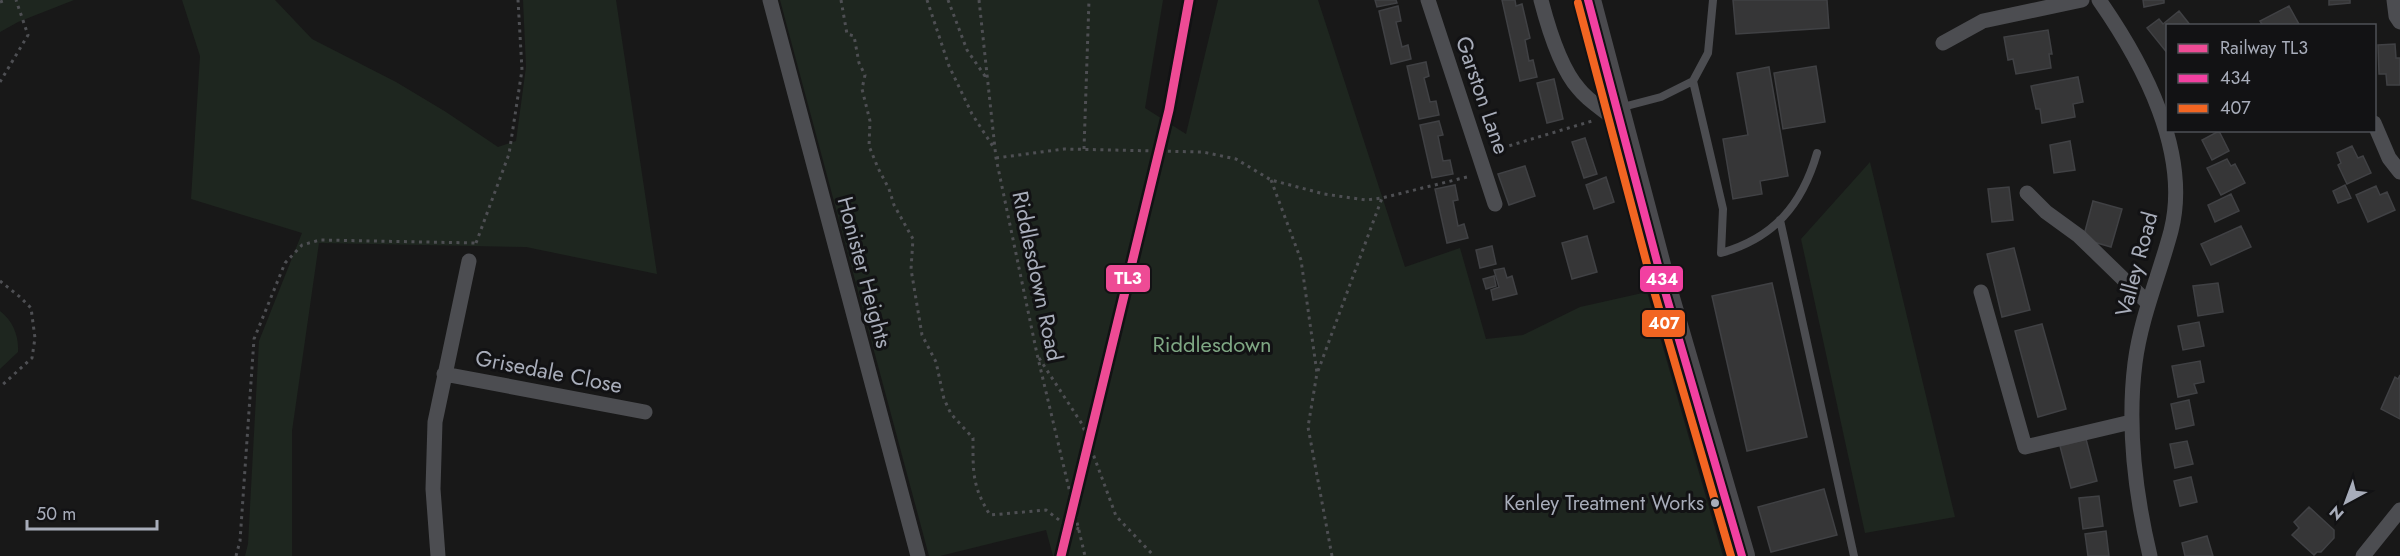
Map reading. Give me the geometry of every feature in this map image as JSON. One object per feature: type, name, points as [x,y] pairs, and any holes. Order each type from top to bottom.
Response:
[{"type":"highway","points":[[1588,0],[1664,288],[1742,556]]},
{"type":"street","name":"Honister Heights","points":[[770,0],[918,556]]},
{"type":"street","name":"Garston Lane","points":[[1428,0],[1495,204]]},
{"type":"street","points":[[1541,0],[1547,24],[1562,60],[1579,89],[1619,116]]},
{"type":"street","points":[[1943,43],[1983,21],[2082,0]]},
{"type":"street","name":"Valley Road","points":[[2099,0],[2120,29],[2166,129]]},
{"type":"street","points":[[2394,0],[2396,16],[2400,22]]},
{"type":"street","points":[[2376,127],[2390,158],[2400,172]]},
{"type":"street","name":"Valley Road","points":[[2150,556],[2141,515],[2131,422],[2136,362],[2148,303],[2176,204],[2167,132]]},
{"type":"street","points":[[2027,193],[2046,212],[2079,236],[2148,303]]},
{"type":"street","points":[[438,556],[433,489],[435,422],[469,261]]},
{"type":"street","points":[[1981,292],[2025,447],[2131,422]]},
{"type":"street","name":"Grisedale Close","points":[[444,374],[645,412]]},
{"type":"street","points":[[2363,556],[2400,510]]},
{"type":"lane","points":[[1619,116],[1693,81],[1708,53],[1713,0]]},
{"type":"lane","points":[[1693,81],[1723,209],[1721,253],[1745,246],[1770,230],[1789,212],[1810,178],[1817,153]]},
{"type":"lane","points":[[1780,220],[1854,556]]},
{"type":"path","points":[[0,2],[6,0]]},
{"type":"path","points":[[0,82],[28,34],[16,0]]},
{"type":"path","points":[[469,261],[509,154],[522,70],[518,0]]},
{"type":"path","points":[[841,0],[846,34],[854,36],[859,63],[865,75],[862,88],[870,121],[870,146],[894,205],[913,239],[911,269],[922,335],[936,363],[944,399],[951,414],[973,438],[973,478],[984,505],[990,515],[1021,513],[1035,509],[1046,510],[1063,523],[1079,529]]},
{"type":"path","points":[[927,0],[949,66],[972,114],[995,149]]},
{"type":"path","points":[[948,0],[967,50],[988,81]]},
{"type":"path","name":"Riddlesdown Road","points":[[979,0],[996,158],[1037,354],[1085,556]]},
{"type":"path","points":[[1084,149],[1089,0]]},
{"type":"path","points":[[1480,155],[1568,128]]},
{"type":"path","points":[[996,158],[1064,149],[1203,152],[1236,159],[1271,180],[1324,194],[1366,200],[1485,172]]},
{"type":"path","points":[[1271,180],[1301,260],[1317,373]]},
{"type":"path","points":[[1332,556],[1308,427],[1317,373],[1382,198]]},
{"type":"path","points":[[236,556],[240,541],[254,339],[285,263],[302,245],[320,240],[476,243]]},
{"type":"path","points":[[0,281],[31,308],[35,338],[32,358],[0,387]]},
{"type":"path","points":[[1037,354],[1082,424],[1116,516],[1154,556]]},
{"type":"green space","points":[[0,0],[74,0],[18,22],[0,32]]},
{"type":"green space","points":[[182,0],[275,0],[312,39],[396,82],[498,147],[516,141],[526,67],[523,0],[616,0],[657,274],[526,247],[319,243],[292,431],[292,556],[245,556],[248,544],[259,341],[302,233],[191,199],[200,56]]},
{"type":"green space","name":"Riddlesdown","points":[[780,0],[1163,0],[1145,108],[1186,134],[1218,0],[1318,0],[1405,267],[1460,248],[1486,339],[1523,335],[1580,307],[1647,292],[1723,556],[1053,556],[1046,530],[940,556],[929,556]]},
{"type":"green space","points":[[1870,162],[1955,517],[1865,533],[1801,239]]},
{"type":"green space","points":[[0,311],[12,324],[18,352],[0,369]]},
{"type":"building","points":[[1375,0],[1396,0],[1397,3],[1377,7]]},
{"type":"building","points":[[1502,0],[1515,0],[1516,6],[1522,4],[1530,38],[1525,40],[1529,61],[1533,60],[1537,77],[1520,81]]},
{"type":"building","points":[[1733,0],[1827,0],[1829,28],[1736,34]]},
{"type":"building","points":[[2143,0],[2164,0],[2164,3],[2144,7]]},
{"type":"building","points":[[2329,0],[2350,0],[2350,3],[2329,5]]},
{"type":"building","points":[[1398,6],[1401,21],[1396,22],[1402,47],[1408,45],[1411,59],[1391,64],[1379,11]]},
{"type":"building","points":[[2289,6],[2299,24],[2262,24],[2260,21]]},
{"type":"building","points":[[2179,11],[2189,24],[2166,24],[2166,52],[2147,28],[2159,19],[2163,24]]},
{"type":"building","points":[[2048,30],[2052,54],[2049,54],[2051,68],[2016,74],[2013,59],[2008,60],[2004,37]]},
{"type":"building","points":[[2395,44],[2396,58],[2400,58],[2400,85],[2387,85],[2386,74],[2379,74],[2378,45]]},
{"type":"building","points":[[1426,62],[1429,76],[1424,78],[1430,102],[1436,101],[1439,115],[1419,119],[1407,66]]},
{"type":"building","points":[[1816,66],[1825,122],[1783,129],[1774,73]]},
{"type":"building","points":[[1769,67],[1788,176],[1760,181],[1762,194],[1733,199],[1723,139],[1748,135],[1737,73]]},
{"type":"building","points":[[2078,77],[2083,102],[2073,104],[2075,117],[2042,123],[2040,109],[2036,109],[2031,86]]},
{"type":"building","points":[[1554,79],[1563,119],[1547,123],[1537,83]]},
{"type":"building","points":[[1439,121],[1443,135],[1438,136],[1443,161],[1450,160],[1453,174],[1432,178],[1420,125]]},
{"type":"building","points":[[2220,132],[2229,151],[2212,160],[2202,140]]},
{"type":"building","points":[[1585,138],[1597,174],[1584,178],[1572,142]]},
{"type":"building","points":[[2070,141],[2075,170],[2054,173],[2050,145]]},
{"type":"building","points":[[2352,146],[2358,158],[2363,156],[2371,173],[2347,184],[2338,165],[2341,163],[2337,153]]},
{"type":"building","points":[[2227,159],[2231,166],[2235,164],[2245,183],[2221,195],[2207,168]]},
{"type":"building","points":[[1525,166],[1535,196],[1509,205],[1498,174]]},
{"type":"building","points":[[1606,177],[1614,202],[1594,209],[1586,185]]},
{"type":"building","points":[[1455,185],[1458,200],[1453,201],[1458,226],[1464,224],[1468,238],[1447,243],[1435,189]]},
{"type":"building","points":[[2345,185],[2351,198],[2338,203],[2333,191]]},
{"type":"building","points":[[2376,186],[2380,195],[2387,192],[2395,210],[2368,222],[2356,195]]},
{"type":"building","points":[[2009,187],[2013,220],[1992,222],[1988,189]]},
{"type":"building","points":[[2231,194],[2239,211],[2215,222],[2208,205]]},
{"type":"building","points":[[2093,201],[2122,209],[2111,247],[2083,239]]},
{"type":"building","points":[[2241,226],[2251,247],[2211,265],[2201,244]]},
{"type":"building","points":[[1587,236],[1597,272],[1572,279],[1562,243]]},
{"type":"building","points":[[1492,246],[1496,264],[1480,268],[1476,250]]},
{"type":"building","points":[[2014,248],[2030,310],[2002,317],[1987,254]]},
{"type":"building","points":[[1504,268],[1507,278],[1512,276],[1517,294],[1493,300],[1491,290],[1499,287],[1494,270]]},
{"type":"building","points":[[1494,276],[1496,286],[1486,289],[1483,279]]},
{"type":"building","points":[[1772,283],[1807,437],[1747,451],[1712,296]]},
{"type":"building","points":[[2218,283],[2223,312],[2198,316],[2193,286]]},
{"type":"building","points":[[2199,322],[2204,346],[2183,350],[2178,326]]},
{"type":"building","points":[[2042,324],[2066,409],[2038,417],[2015,331]]},
{"type":"building","points":[[2200,361],[2204,382],[2194,384],[2197,393],[2178,397],[2172,366]]},
{"type":"building","points":[[2400,375],[2400,419],[2381,409],[2395,377],[2398,379]]},
{"type":"building","points":[[2189,400],[2194,425],[2176,429],[2171,404]]},
{"type":"building","points":[[2086,439],[2097,481],[2071,488],[2060,446]]},
{"type":"building","points":[[2187,441],[2193,464],[2175,468],[2170,444]]},
{"type":"building","points":[[2191,477],[2197,502],[2180,506],[2174,481]]},
{"type":"building","points":[[1824,489],[1837,535],[1771,552],[1758,507]]},
{"type":"building","points":[[2099,496],[2103,526],[2083,529],[2079,498]]},
{"type":"building","points":[[2309,507],[2334,530],[2334,538],[2321,552],[2314,555],[2292,535],[2299,528],[2294,522]]},
{"type":"building","points":[[2106,531],[2109,556],[2088,556],[2085,534]]},
{"type":"building","points":[[2207,536],[2213,556],[2185,556],[2182,543]]},
{"type":"rail line","name":"TL3","points":[[1061,556],[1169,110],[1189,0]]},
{"type":"transit line","name":"434","points":[[1588,0],[1664,288],[1742,556]]},
{"type":"transit line","name":"407","points":[[1578,3],[1654,291],[1731,556]]},
{"type":"place","name":"Kenley Treatment Works","points":[[1715,503]]}]
